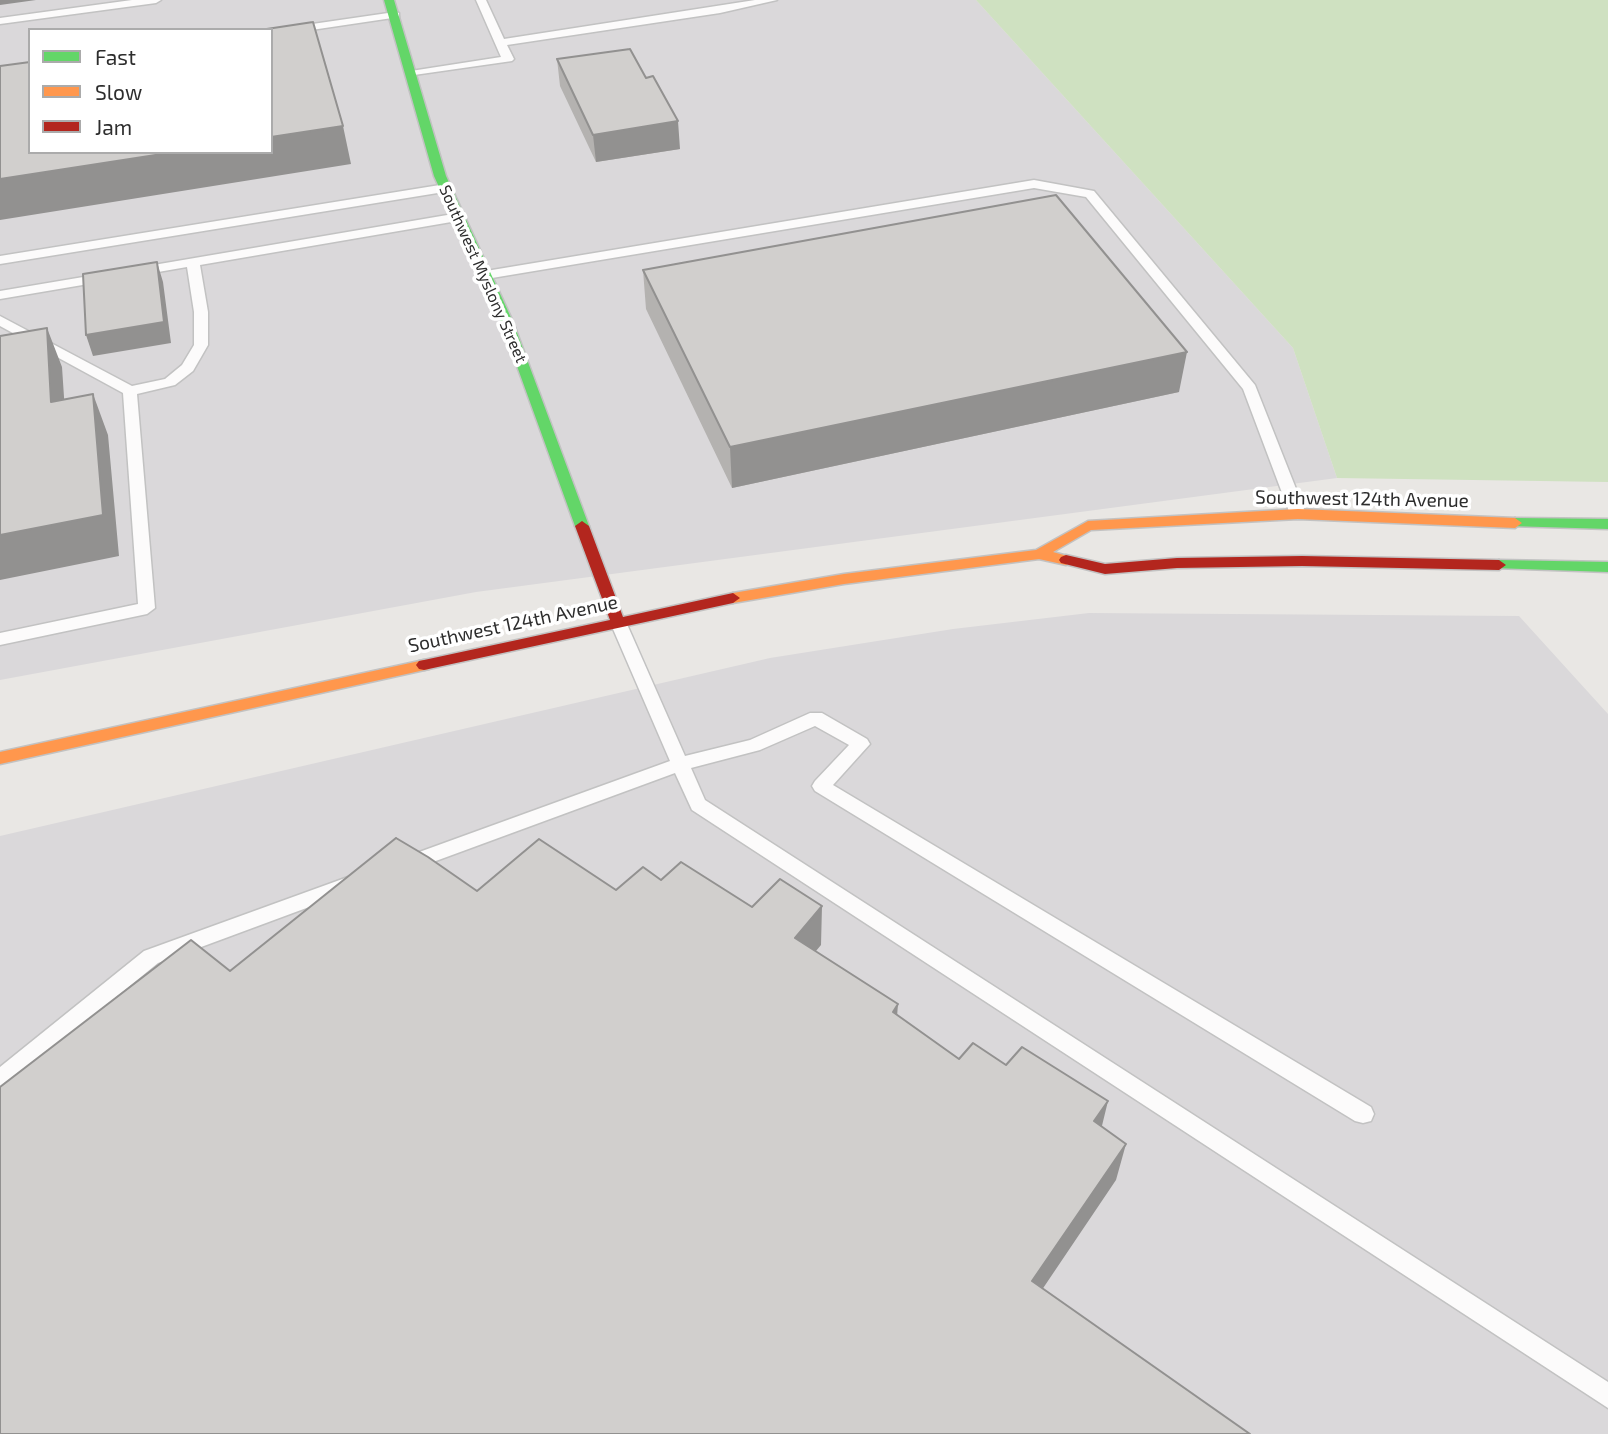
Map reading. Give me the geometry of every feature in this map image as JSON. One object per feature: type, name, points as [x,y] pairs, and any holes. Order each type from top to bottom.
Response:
[{"type":"main road","name":"Southwest Myslony Street","points":[[392,8],[446,188],[507,322],[618,622]]},
{"type":"main road","name":"Southwest 124th Avenue","points":[[1040,554],[1088,526],[1298,514],[1445,522],[1608,524]]},
{"type":"main road","name":"Southwest 124th Avenue","points":[[0,758],[618,622],[844,579],[1040,554],[1105,569],[1177,563],[1302,561],[1608,567]]},
{"type":"lane","points":[[0,21],[156,0]]},
{"type":"lane","points":[[411,74],[508,59],[481,0]]},
{"type":"lane","points":[[500,43],[772,0]]},
{"type":"lane","points":[[273,33],[392,8]]},
{"type":"lane","points":[[486,275],[1034,184],[1090,194],[1250,388],[1298,514]]},
{"type":"lane","points":[[0,260],[446,188]]},
{"type":"lane","points":[[0,295],[459,217]]},
{"type":"lane","points":[[0,320],[130,391],[170,382],[188,368],[201,345],[201,312],[192,263]]},
{"type":"lane","points":[[0,639],[147,608],[130,391]]},
{"type":"lane","points":[[618,622],[698,805],[1608,1396]]},
{"type":"lane","points":[[0,1079],[151,957],[680,764],[754,745],[816,718],[861,744],[821,786],[1363,1114]]},
{"type":"shaded area","points":[[0,0],[976,0],[1293,348],[1337,478],[476,592],[0,680]]},
{"type":"shaded area","points":[[1089,613],[1519,616],[1608,714],[1608,1434],[0,1434],[0,836],[770,658],[953,629]]},
{"type":"green space","points":[[976,0],[1608,0],[1608,482],[1337,478],[1293,348]]},
{"type":"building","points":[[313,22],[343,126],[273,137],[273,28]]},
{"type":"building","points":[[630,49],[646,78],[653,76],[678,121],[593,135],[557,59]]},
{"type":"building","points":[[28,62],[28,154],[162,154],[0,179],[0,66]]},
{"type":"building","points":[[1056,195],[1187,352],[730,447],[643,270]]},
{"type":"building","points":[[157,262],[164,322],[86,335],[83,274]]},
{"type":"building","points":[[47,328],[51,402],[93,394],[103,515],[0,535],[0,336]]},
{"type":"building","points":[[396,838],[477,891],[539,839],[616,890],[643,867],[661,880],[681,862],[752,907],[780,879],[822,906],[795,938],[898,1004],[893,1012],[959,1059],[973,1043],[1006,1065],[1022,1047],[1108,1101],[1094,1121],[1126,1144],[1032,1281],[1250,1434],[0,1434],[0,1087],[191,940],[230,971]]},
{"type":"traffic: fast","points":[[389,0],[440,176],[507,322],[582,526]]},
{"type":"traffic: fast","points":[[1515,523],[1608,524]]},
{"type":"traffic: fast","points":[[1499,565],[1608,567]]},
{"type":"traffic: slow","points":[[1039,554],[1088,526],[1298,514],[1515,523]]},
{"type":"traffic: slow","points":[[733,598],[844,579],[1000,558],[1039,554],[1066,560]]},
{"type":"traffic: slow","points":[[0,758],[424,665]]},
{"type":"traffic: jam","points":[[582,526],[618,622]]},
{"type":"traffic: jam","points":[[1066,560],[1105,569],[1177,563],[1302,561],[1499,565]]},
{"type":"traffic: jam","points":[[424,665],[733,598]]}]
